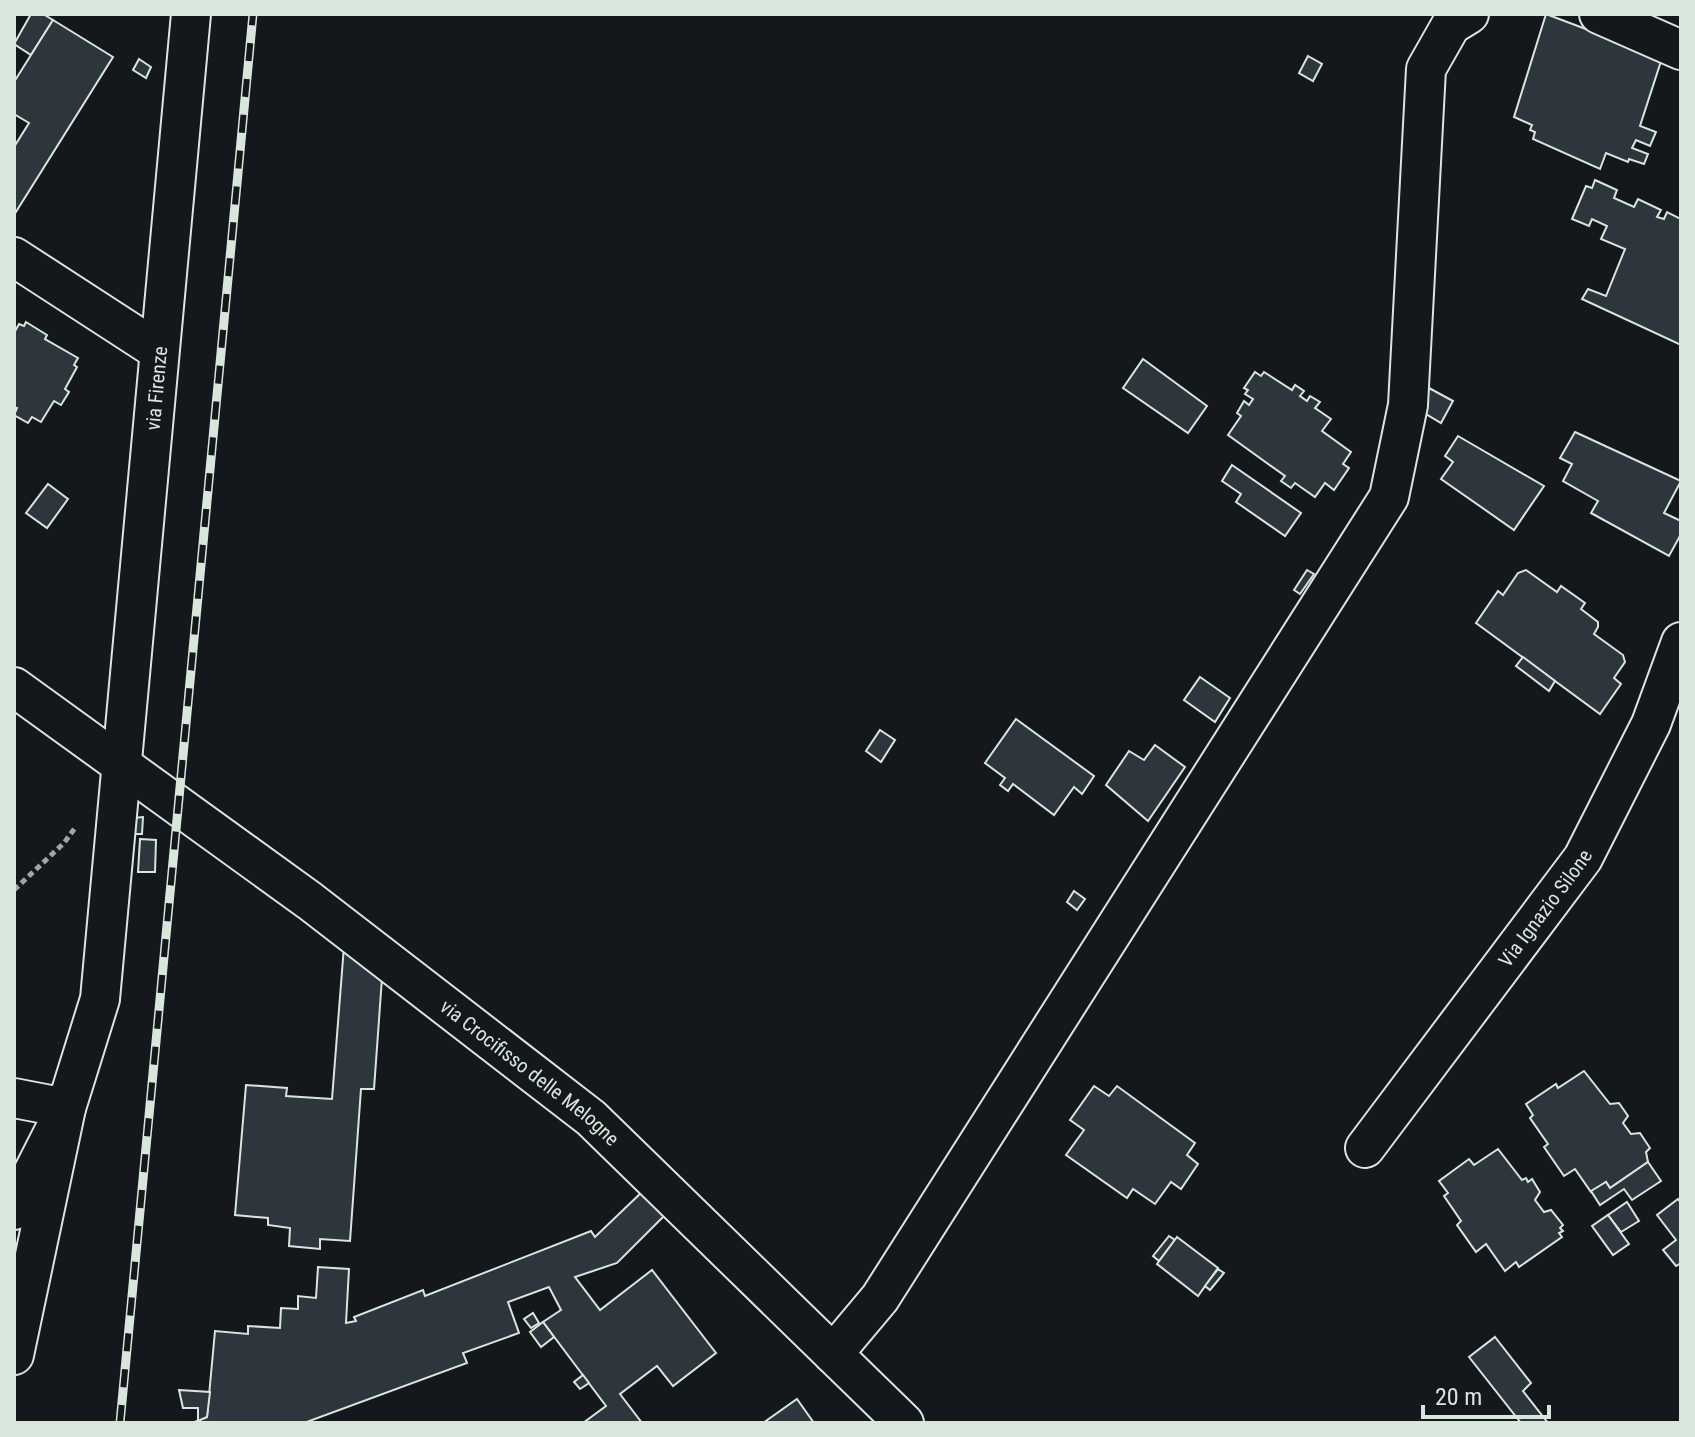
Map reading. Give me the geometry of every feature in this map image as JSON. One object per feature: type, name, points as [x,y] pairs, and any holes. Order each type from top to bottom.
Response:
[{"type":"street","name":"via Firenze","points":[[66,1108],[100,999],[191,14]]},
{"type":"street","points":[[833,1354],[880,1298],[1389,497],[1408,405],[1426,69],[1451,25],[1469,14]]},
{"type":"street","points":[[1599,14],[1681,50]]},
{"type":"street","points":[[14,257],[159,351]]},
{"type":"street","name":"Via Ignazio Silone","points":[[1365,1148],[1583,858],[1651,724],[1681,642]]},
{"type":"street","name":"via Crocifisso delle Melogne","points":[[14,687],[310,901],[591,1118],[904,1423]]},
{"type":"street","points":[[14,1098],[66,1108]]},
{"type":"street","points":[[14,1210],[66,1108]]},
{"type":"street","points":[[14,1355],[66,1108]]},
{"type":"path","points":[[14,890],[64,843],[80,820]]},
{"type":"building","points":[[31,14],[43,14],[53,20],[31,55],[14,44]]},
{"type":"building","points":[[1546,14],[1644,51],[1663,55],[1640,126],[1656,132],[1650,146],[1636,140],[1632,148],[1648,154],[1644,164],[1629,159],[1628,162],[1606,153],[1600,169],[1533,139],[1535,132],[1530,130],[1532,125],[1514,117]]},
{"type":"building","points":[[53,20],[113,57],[14,215],[14,147],[29,123],[14,114],[14,82]]},
{"type":"building","points":[[1308,56],[1322,64],[1313,81],[1299,73]]},
{"type":"building","points":[[139,59],[151,67],[146,78],[133,70]]},
{"type":"building","points":[[1595,180],[1617,190],[1614,198],[1634,207],[1638,199],[1661,210],[1657,217],[1664,219],[1667,212],[1681,219],[1681,345],[1582,299],[1588,289],[1606,296],[1625,249],[1601,239],[1607,226],[1592,219],[1589,226],[1572,219],[1586,186],[1592,188]]},
{"type":"building","points":[[26,322],[47,335],[45,339],[78,358],[74,365],[77,367],[65,389],[69,392],[61,405],[54,401],[41,422],[32,417],[28,423],[14,415],[17,408],[14,407],[14,333],[19,324],[24,326]]},
{"type":"building","points":[[1143,359],[1207,406],[1188,433],[1123,388]]},
{"type":"building","points":[[1255,372],[1261,376],[1264,372],[1292,390],[1295,385],[1304,391],[1300,396],[1307,401],[1310,396],[1320,402],[1315,408],[1331,419],[1322,431],[1351,452],[1343,464],[1349,468],[1334,490],[1325,483],[1315,497],[1295,483],[1291,488],[1281,481],[1285,476],[1228,435],[1241,416],[1237,413],[1244,401],[1249,405],[1253,399],[1245,394],[1248,390],[1244,388]]},
{"type":"building","points":[[1429,388],[1453,401],[1441,423],[1421,411]]},
{"type":"building","points":[[1575,432],[1681,481],[1664,513],[1681,521],[1681,534],[1669,556],[1591,513],[1598,501],[1563,481],[1572,464],[1560,458]]},
{"type":"building","points":[[1458,436],[1544,486],[1514,530],[1441,479],[1453,462],[1445,456]]},
{"type":"building","points":[[1232,465],[1301,513],[1285,536],[1236,502],[1241,494],[1222,481]]},
{"type":"building","points":[[48,484],[68,499],[47,528],[26,513]]},
{"type":"building","points":[[1307,570],[1314,574],[1300,594],[1294,590]]},
{"type":"building","points":[[1526,570],[1557,592],[1561,586],[1585,603],[1581,609],[1598,622],[1594,634],[1623,655],[1625,662],[1614,678],[1621,684],[1600,714],[1476,623],[1498,591],[1503,595],[1518,573]]},
{"type":"building","points":[[1523,657],[1555,681],[1549,691],[1516,666]]},
{"type":"building","points":[[1200,677],[1230,698],[1215,722],[1184,700]]},
{"type":"building","points":[[1016,719],[1094,776],[1082,794],[1074,787],[1054,815],[1013,784],[1008,791],[1000,785],[1005,778],[985,763]]},
{"type":"building","points":[[880,730],[895,740],[881,762],[866,751]]},
{"type":"building","points":[[1155,745],[1185,767],[1148,821],[1106,785],[1129,751],[1144,760]]},
{"type":"building","points":[[143,817],[142,834],[132,834],[133,818]]},
{"type":"building","points":[[140,839],[156,840],[155,872],[138,872]]},
{"type":"building","points":[[1074,891],[1085,899],[1077,910],[1067,902]]},
{"type":"building","points":[[344,946],[382,978],[374,1089],[361,1089],[350,1241],[320,1239],[320,1249],[289,1246],[290,1228],[268,1225],[268,1218],[235,1215],[246,1085],[287,1088],[286,1096],[332,1099]]},
{"type":"building","points":[[1584,1071],[1610,1104],[1619,1103],[1628,1116],[1623,1123],[1631,1134],[1640,1133],[1650,1148],[1646,1152],[1648,1162],[1610,1188],[1606,1182],[1591,1192],[1575,1169],[1564,1176],[1544,1147],[1548,1144],[1530,1118],[1533,1115],[1526,1104],[1556,1084],[1558,1088]]},
{"type":"building","points":[[1094,1086],[1109,1096],[1117,1086],[1195,1143],[1187,1155],[1198,1164],[1181,1189],[1171,1182],[1155,1204],[1133,1189],[1127,1198],[1066,1155],[1084,1130],[1070,1120]]},
{"type":"building","points":[[1498,1149],[1522,1180],[1526,1178],[1528,1182],[1532,1179],[1540,1192],[1535,1200],[1544,1212],[1551,1210],[1563,1225],[1560,1228],[1563,1231],[1559,1233],[1562,1237],[1519,1267],[1516,1262],[1505,1271],[1486,1244],[1476,1252],[1457,1225],[1461,1221],[1444,1196],[1448,1193],[1439,1181],[1469,1159],[1474,1165]]},
{"type":"building","points":[[1648,1162],[1661,1181],[1632,1200],[1624,1189],[1600,1205],[1591,1191],[1606,1182],[1610,1188]]},
{"type":"building","points":[[643,1191],[666,1214],[617,1263],[575,1277],[600,1310],[652,1270],[716,1353],[673,1386],[657,1366],[620,1394],[642,1423],[583,1423],[606,1406],[543,1322],[561,1310],[549,1287],[508,1302],[519,1333],[463,1353],[467,1363],[304,1423],[192,1423],[207,1417],[215,1331],[248,1334],[248,1326],[280,1328],[281,1308],[298,1309],[298,1296],[316,1298],[318,1267],[349,1269],[346,1323],[356,1321],[354,1317],[423,1290],[425,1296],[591,1231],[595,1237]]},
{"type":"building","points":[[1678,1199],[1681,1203],[1681,1263],[1676,1266],[1663,1250],[1676,1240],[1657,1215]]},
{"type":"building","points":[[1627,1202],[1639,1221],[1621,1232],[1608,1215]]},
{"type":"building","points":[[1608,1215],[1629,1244],[1613,1255],[1592,1226]]},
{"type":"building","points":[[1169,1236],[1175,1240],[1159,1261],[1153,1256]]},
{"type":"building","points":[[1177,1237],[1218,1268],[1198,1296],[1157,1264]]},
{"type":"building","points":[[1218,1269],[1224,1273],[1210,1290],[1205,1286]]},
{"type":"building","points":[[533,1313],[539,1323],[531,1328],[524,1319]]},
{"type":"building","points":[[543,1322],[554,1337],[541,1347],[530,1332]]},
{"type":"building","points":[[1495,1337],[1531,1383],[1523,1391],[1548,1423],[1521,1423],[1469,1357]]},
{"type":"building","points":[[583,1375],[589,1383],[580,1389],[574,1382]]},
{"type":"building","points":[[179,1390],[210,1392],[207,1417],[198,1421],[198,1408],[183,1408]]},
{"type":"building","points":[[797,1399],[814,1423],[763,1423]]},
{"type":"railway","points":[[120,1423],[253,14]]}]
